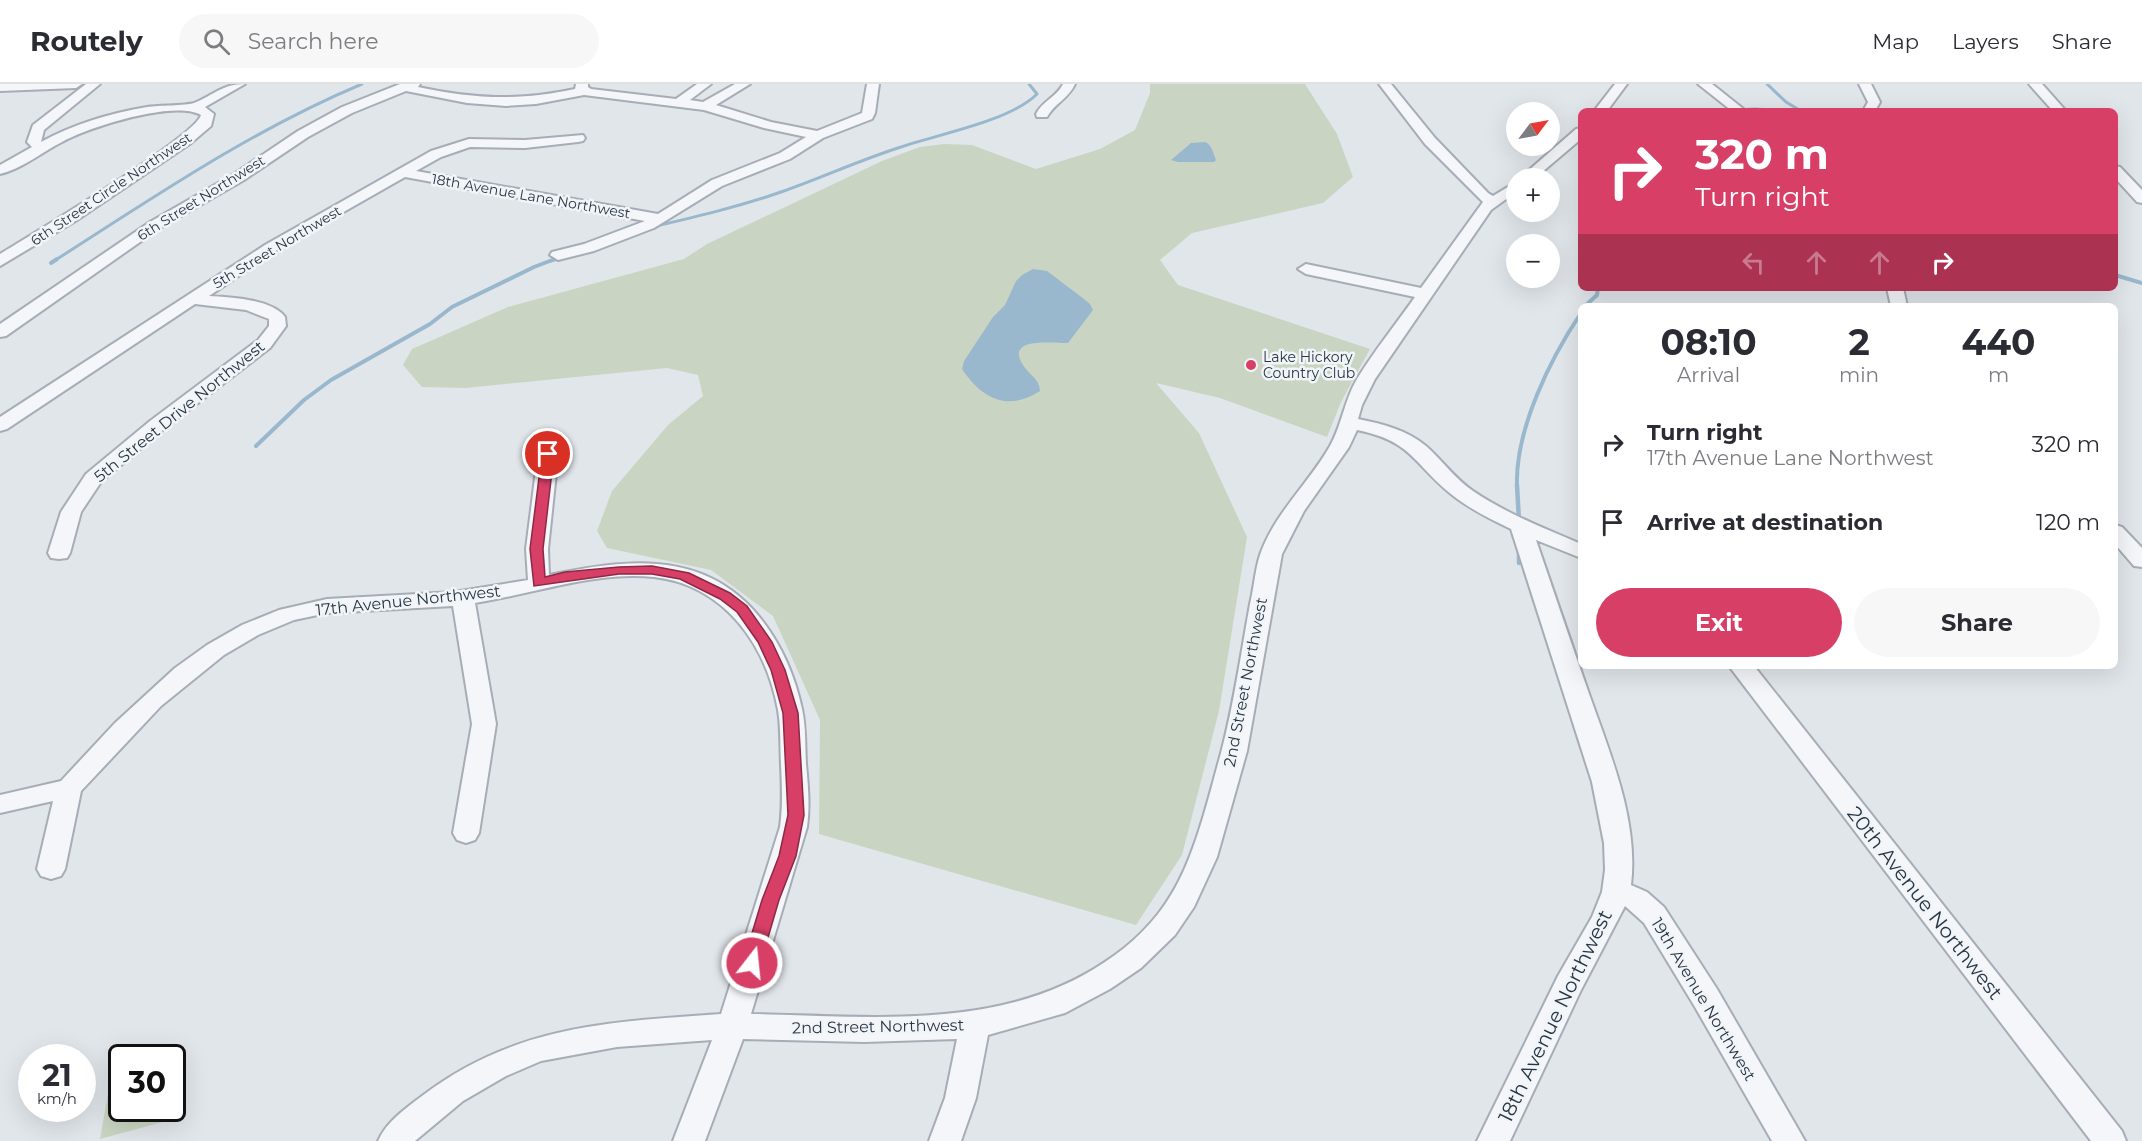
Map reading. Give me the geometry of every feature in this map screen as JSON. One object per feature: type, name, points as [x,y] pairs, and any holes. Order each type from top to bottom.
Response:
[{"type":"street","points":[[0,87],[76,84]]},
{"type":"street","points":[[40,148],[34,142],[38,129],[94,84]]},
{"type":"street","points":[[189,107],[225,84]]},
{"type":"street","points":[[189,107],[239,84]]},
{"type":"street","points":[[680,102],[705,84]]},
{"type":"street","points":[[705,106],[744,84]]},
{"type":"street","points":[[558,255],[589,248],[658,219],[717,183],[784,156],[818,135],[867,116],[873,84]]},
{"type":"street","points":[[1042,114],[1047,106],[1065,94],[1069,84]]},
{"type":"street","points":[[1385,84],[1430,141],[1483,196],[1492,201],[1506,192]]},
{"type":"street","points":[[1602,108],[1621,84]]},
{"type":"street","points":[[1704,84],[1736,108]]},
{"type":"street","points":[[1864,84],[1875,102],[1871,108]]},
{"type":"street","points":[[2035,84],[2057,108]]},
{"type":"street","points":[[409,86],[448,97],[506,102],[535,100],[583,87],[705,106],[769,125],[818,135]]},
{"type":"street","name":"6th Street Northwest","points":[[0,332],[155,225],[239,177],[288,143],[347,110],[409,86]]},
{"type":"street","name":"6th Street Circle Northwest","points":[[0,170],[78,130],[104,121],[189,107],[202,109],[208,114],[206,123],[199,130],[72,217],[0,261]]},
{"type":"street","points":[[1539,168],[1578,135]]},
{"type":"street","name":"5th Street Northwest","points":[[0,425],[270,248],[436,154],[459,145],[478,142],[525,144],[578,138]]},
{"type":"street","name":"18th Avenue Lane Northwest","points":[[404,173],[658,219]]},
{"type":"street","points":[[2118,173],[2142,199]]},
{"type":"street","name":"2nd Street Northwest","points":[[394,1141],[413,1121],[452,1091],[495,1066],[538,1049],[618,1034],[734,1026],[864,1029],[974,1025],[1030,1012],[1070,997],[1100,981],[1150,944],[1165,927],[1184,898],[1203,857],[1234,751],[1271,554],[1294,510],[1339,447],[1353,405],[1366,379],[1492,201]]},
{"type":"street","points":[[1306,269],[1424,294]]},
{"type":"street","name":"5th Street Drive Northwest","points":[[58,553],[71,512],[93,478],[157,425],[264,344],[278,326],[277,317],[269,311],[250,306],[192,299]]},
{"type":"street","points":[[1347,423],[1379,429],[1403,438],[1421,452],[1455,488],[1520,524],[1578,551]]},
{"type":"street","points":[[539,583],[537,549],[548,454]]},
{"type":"street","points":[[1520,524],[1587,726],[1609,801],[1617,851],[1616,890]]},
{"type":"street","points":[[2118,534],[2142,561]]},
{"type":"street","name":"17th Avenue Northwest","points":[[69,788],[135,715],[214,650],[247,630],[283,617],[327,606],[463,598],[565,576],[619,570],[652,570],[684,576],[725,596],[742,609],[765,642],[778,670],[790,713],[796,815],[787,856],[770,900],[734,1026],[710,1094],[689,1141]]},
{"type":"street","points":[[463,598],[484,724],[466,833]]},
{"type":"street","name":"20th Avenue Northwest","points":[[1743,669],[2110,1141]]},
{"type":"street","points":[[0,804],[69,788],[51,869]]},
{"type":"street","name":"18th Avenue Northwest","points":[[1493,1141],[1570,984],[1598,936],[1616,890]]},
{"type":"street","name":"19th Avenue Northwest","points":[[1616,890],[1637,900],[1654,915],[1706,998],[1789,1141]]},
{"type":"street","points":[[945,1141],[958,1112],[968,1070],[974,1025]]},
{"type":"green space","points":[[1150,84],[1305,84],[1337,134],[1353,177],[1323,203],[1192,233],[1160,260],[1178,285],[1370,349],[1341,402],[1327,437],[1220,398],[1156,383],[1199,433],[1247,537],[1219,711],[1182,855],[1136,925],[819,834],[820,720],[773,616],[711,570],[607,548],[597,531],[612,491],[668,425],[703,396],[698,375],[667,368],[466,388],[422,387],[403,365],[412,349],[508,307],[684,259],[707,244],[882,161],[920,147],[944,144],[972,145],[1036,169],[1100,149],[1135,130],[1150,93]]},
{"type":"green space","points":[[108,1094],[108,1122],[163,1122],[100,1139]]},
{"type":"water","points":[[1205,142],[1212,150],[1216,160],[1214,162],[1171,160],[1191,143]]},
{"type":"water","points":[[1033,269],[1047,271],[1090,304],[1093,310],[1068,343],[1031,344],[1019,351],[1020,358],[1037,381],[1040,391],[1017,401],[996,399],[987,395],[970,379],[962,369],[964,361],[993,317],[1005,305],[1016,281]]},
{"type":"waterway","points":[[54,261],[243,143],[321,102],[362,84]]},
{"type":"waterway","points":[[652,227],[765,197],[886,152],[992,119],[1010,112],[1037,94],[1029,84]]},
{"type":"waterway","points":[[1767,84],[1796,108]]},
{"type":"waterway","points":[[551,261],[562,257]]},
{"type":"waterway","points":[[256,446],[304,400],[331,380],[430,324],[452,307],[555,259]]},
{"type":"waterway","points":[[2118,276],[2142,283]]},
{"type":"waterway","points":[[1588,303],[1597,295],[1598,291]]},
{"type":"waterway","points":[[1517,485],[1518,464],[1528,419],[1547,373],[1578,318]]},
{"type":"waterway","points":[[1517,485],[1519,521]]},
{"type":"waterway","points":[[1519,548],[1519,563]]},
{"type":"place","name":"Lake Hickory Country Club","points":[[1251,365]]},
{"type":"route","points":[[548,454],[537,549],[539,583],[565,576],[619,570],[652,570],[684,576],[706,585],[742,609],[765,642],[778,670],[790,713],[796,815],[787,856],[770,900],[752,963]]}]
